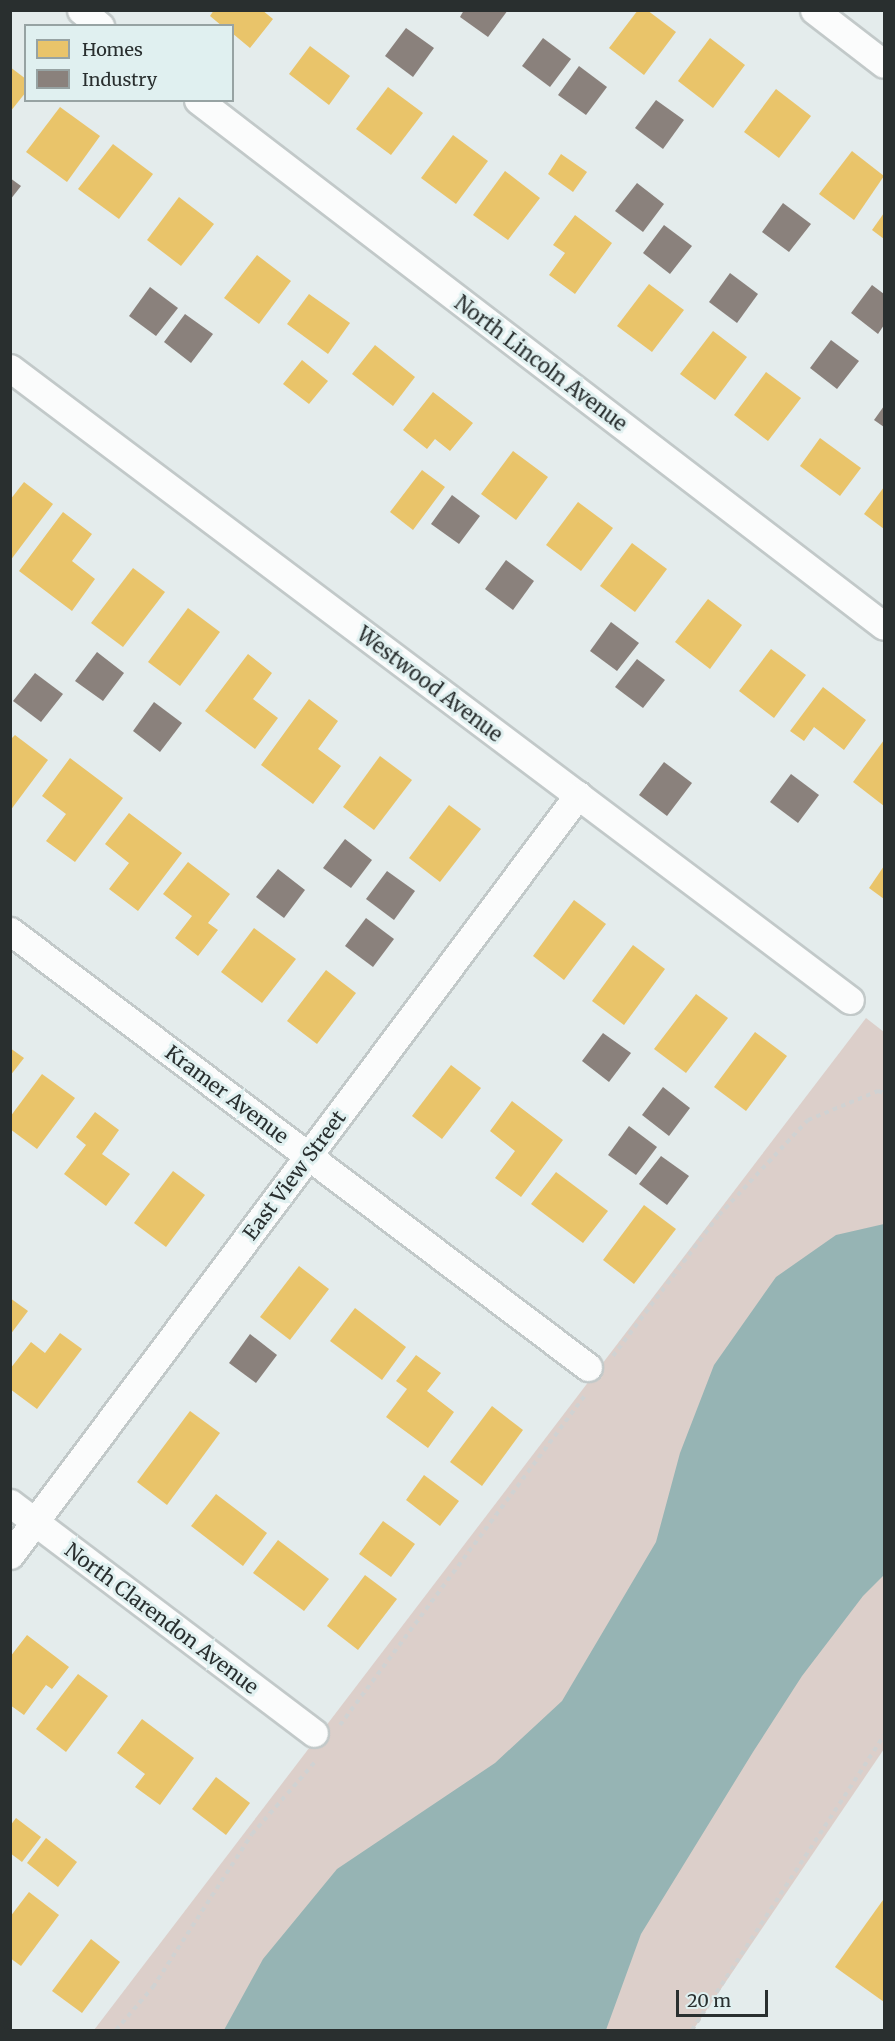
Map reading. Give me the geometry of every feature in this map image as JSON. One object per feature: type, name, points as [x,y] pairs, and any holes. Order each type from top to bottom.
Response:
[{"type":"street","points":[[81,10],[98,24]]},
{"type":"street","points":[[814,10],[885,64]]},
{"type":"street","name":"North Lincoln Avenue","points":[[201,102],[885,626]]},
{"type":"street","name":"Westwood Avenue","points":[[10,368],[850,1000]]},
{"type":"street","name":"East View Street","points":[[10,1555],[578,795]]},
{"type":"street","name":"Kramer Avenue","points":[[10,931],[597,1370]]},
{"type":"street","name":"North Clarendon Avenue","points":[[10,1503],[323,1741]]},
{"type":"path","points":[[116,2031],[153,1987],[252,1834],[597,1370],[719,1215],[808,1120],[878,1091],[885,1093]]},
{"type":"path","points":[[692,2031],[885,1735]]},
{"type":"shaded area","points":[[866,1018],[884,1032],[884,1749],[693,2030],[94,2030]]},
{"type":"water","points":[[884,1224],[884,1575],[863,1596],[802,1676],[641,1934],[606,2030],[224,2030],[263,1959],[337,1869],[495,1763],[562,1701],[656,1542],[680,1453],[714,1365],[776,1277],[836,1235]]},
{"type":"building: Homes","points":[[214,10],[262,10],[273,19],[250,48],[234,35],[234,24],[220,24],[210,16]]},
{"type":"building: Homes","points":[[638,10],[647,10],[676,32],[644,75],[609,48]]},
{"type":"building: Homes","points":[[710,38],[745,65],[713,108],[678,81]]},
{"type":"building: Homes","points":[[310,46],[350,76],[329,105],[289,74]]},
{"type":"building: Homes","points":[[10,67],[24,78],[24,94],[10,112]]},
{"type":"building: Homes","points":[[388,87],[423,113],[391,155],[356,129]]},
{"type":"building: Homes","points":[[776,89],[811,116],[779,158],[744,132]]},
{"type":"building: Homes","points":[[60,107],[100,136],[67,182],[26,152]]},
{"type":"building: Homes","points":[[453,135],[488,161],[456,204],[421,178]]},
{"type":"building: Homes","points":[[113,144],[153,174],[119,219],[78,189]]},
{"type":"building: Homes","points":[[852,151],[884,176],[854,220],[819,194]]},
{"type":"building: Homes","points":[[561,154],[587,172],[573,192],[548,174]]},
{"type":"building: Homes","points":[[505,171],[540,198],[508,240],[473,215]]},
{"type":"building: Homes","points":[[179,197],[214,224],[181,266],[147,240]]},
{"type":"building: Homes","points":[[884,213],[884,239],[872,230]]},
{"type":"building: Homes","points":[[575,215],[612,243],[575,294],[549,275],[565,253],[553,245]]},
{"type":"building: Homes","points":[[257,255],[291,281],[259,324],[224,298]]},
{"type":"building: Homes","points":[[649,284],[684,310],[652,352],[617,326]]},
{"type":"building: Homes","points":[[309,294],[350,323],[328,354],[287,324]]},
{"type":"building: Homes","points":[[713,331],[747,357],[715,400],[680,374]]},
{"type":"building: Homes","points":[[375,345],[415,377],[393,406],[352,374]]},
{"type":"building: Homes","points":[[302,360],[328,381],[309,404],[283,384]]},
{"type":"building: Homes","points":[[766,372],[801,398],[768,441],[734,415]]},
{"type":"building: Homes","points":[[433,392],[473,423],[450,451],[435,439],[427,449],[403,430]]},
{"type":"building: Homes","points":[[820,438],[861,468],[840,496],[800,466]]},
{"type":"building: Homes","points":[[513,451],[548,477],[516,520],[481,494]]},
{"type":"building: Homes","points":[[422,470],[445,487],[413,530],[390,512]]},
{"type":"building: Homes","points":[[24,482],[53,504],[10,561],[10,500]]},
{"type":"building: Homes","points":[[884,487],[884,529],[864,514]]},
{"type":"building: Homes","points":[[578,502],[613,528],[581,571],[546,545]]},
{"type":"building: Homes","points":[[63,512],[92,534],[72,561],[95,579],[72,611],[19,571]]},
{"type":"building: Homes","points":[[632,543],[667,569],[635,612],[600,586]]},
{"type":"building: Homes","points":[[133,568],[165,592],[123,647],[91,623]]},
{"type":"building: Homes","points":[[708,599],[742,625],[710,669],[675,642]]},
{"type":"building: Homes","points":[[188,608],[220,632],[180,686],[148,662]]},
{"type":"building: Homes","points":[[771,649],[806,675],[774,718],[739,691]]},
{"type":"building: Homes","points":[[248,654],[272,673],[253,699],[278,718],[255,749],[205,711]]},
{"type":"building: Homes","points":[[823,687],[866,720],[844,750],[814,727],[804,741],[790,731]]},
{"type":"building: Homes","points":[[309,699],[338,721],[318,749],[341,766],[313,804],[261,765]]},
{"type":"building: Homes","points":[[15,735],[48,760],[10,811],[10,740]]},
{"type":"building: Homes","points":[[884,740],[884,806],[853,782]]},
{"type":"building: Homes","points":[[380,756],[412,780],[374,830],[343,807]]},
{"type":"building: Homes","points":[[70,758],[123,798],[75,862],[46,841],[66,814],[42,796]]},
{"type":"building: Homes","points":[[449,805],[481,829],[440,882],[409,858]]},
{"type":"building: Homes","points":[[129,813],[182,853],[138,911],[109,889],[129,863],[105,844]]},
{"type":"building: Homes","points":[[188,862],[230,894],[208,923],[218,930],[198,956],[175,938],[192,916],[163,894]]},
{"type":"building: Homes","points":[[884,866],[884,899],[869,888]]},
{"type":"building: Homes","points":[[574,900],[606,924],[564,980],[533,956]]},
{"type":"building: Homes","points":[[254,928],[296,959],[262,1003],[221,972]]},
{"type":"building: Homes","points":[[633,945],[665,969],[624,1025],[592,1001]]},
{"type":"building: Homes","points":[[326,970],[356,993],[317,1044],[287,1021]]},
{"type":"building: Homes","points":[[696,994],[728,1018],[686,1073],[654,1049]]},
{"type":"building: Homes","points":[[755,1032],[787,1056],[746,1111],[714,1087]]},
{"type":"building: Homes","points":[[10,1048],[24,1058],[10,1076]]},
{"type":"building: Homes","points":[[451,1065],[481,1088],[442,1139],[412,1116]]},
{"type":"building: Homes","points":[[42,1074],[75,1098],[37,1149],[10,1129],[10,1117]]},
{"type":"building: Homes","points":[[512,1101],[563,1140],[521,1197],[495,1178],[515,1151],[490,1131]]},
{"type":"building: Homes","points":[[95,1112],[119,1130],[102,1154],[130,1174],[106,1206],[64,1174],[86,1145],[76,1137]]},
{"type":"building: Homes","points":[[173,1171],[205,1195],[166,1247],[134,1223]]},
{"type":"building: Homes","points":[[556,1172],[608,1211],[583,1243],[531,1204]]},
{"type":"building: Homes","points":[[644,1205],[676,1229],[634,1284],[603,1260]]},
{"type":"building: Homes","points":[[299,1266],[329,1289],[290,1340],[260,1317]]},
{"type":"building: Homes","points":[[10,1298],[28,1311],[10,1335]]},
{"type":"building: Homes","points":[[355,1308],[406,1347],[382,1380],[330,1341]]},
{"type":"building: Homes","points":[[60,1333],[82,1349],[37,1409],[10,1389],[10,1369],[31,1342],[45,1353]]},
{"type":"building: Homes","points":[[416,1355],[441,1373],[427,1391],[454,1412],[428,1448],[386,1417],[407,1389],[396,1381]]},
{"type":"building: Homes","points":[[492,1406],[523,1430],[482,1486],[450,1462]]},
{"type":"building: Homes","points":[[190,1411],[220,1433],[167,1505],[137,1482]]},
{"type":"building: Homes","points":[[424,1475],[459,1501],[440,1526],[406,1500]]},
{"type":"building: Homes","points":[[216,1494],[267,1533],[243,1566],[191,1526]]},
{"type":"building: Homes","points":[[383,1521],[415,1544],[391,1577],[359,1554]]},
{"type":"building: Homes","points":[[278,1540],[329,1579],[304,1611],[253,1573]]},
{"type":"building: Homes","points":[[365,1575],[397,1599],[358,1650],[327,1626]]},
{"type":"building: Homes","points":[[27,1635],[69,1667],[52,1689],[46,1685],[24,1715],[10,1705],[10,1657]]},
{"type":"building: Homes","points":[[78,1674],[108,1696],[66,1752],[36,1729]]},
{"type":"building: Homes","points":[[142,1719],[194,1758],[160,1805],[135,1787],[145,1774],[117,1753]]},
{"type":"building: Homes","points":[[216,1777],[250,1803],[226,1835],[192,1809]]},
{"type":"building: Homes","points":[[16,1818],[41,1837],[22,1862],[10,1853],[10,1826]]},
{"type":"building: Homes","points":[[46,1838],[77,1862],[58,1887],[27,1863]]},
{"type":"building: Homes","points":[[29,1892],[59,1915],[21,1966],[10,1958],[10,1917]]},
{"type":"building: Homes","points":[[884,1901],[884,2002],[835,1967]]},
{"type":"building: Homes","points":[[91,1939],[120,1962],[82,2013],[52,1991]]},
{"type":"building: Industry","points":[[464,10],[508,10],[488,37],[460,17]]},
{"type":"building: Industry","points":[[406,28],[434,48],[413,77],[385,56]]},
{"type":"building: Industry","points":[[543,38],[571,59],[550,87],[522,66]]},
{"type":"building: Industry","points":[[579,66],[607,87],[586,115],[558,95]]},
{"type":"building: Industry","points":[[656,100],[684,120],[663,149],[635,128]]},
{"type":"building: Industry","points":[[10,178],[21,186],[10,200]]},
{"type":"building: Industry","points":[[637,183],[664,204],[643,232],[615,211]]},
{"type":"building: Industry","points":[[783,203],[811,224],[789,252],[762,232]]},
{"type":"building: Industry","points":[[664,225],[692,246],[670,274],[643,253]]},
{"type":"building: Industry","points":[[730,273],[758,294],[737,323],[709,302]]},
{"type":"building: Industry","points":[[872,285],[884,294],[884,325],[878,334],[851,313]]},
{"type":"building: Industry","points":[[150,287],[178,308],[156,336],[129,316]]},
{"type":"building: Industry","points":[[185,314],[213,334],[191,363],[164,342]]},
{"type":"building: Industry","points":[[831,340],[859,361],[837,389],[810,368]]},
{"type":"building: Industry","points":[[884,406],[884,427],[874,420]]},
{"type":"building: Industry","points":[[452,495],[480,516],[459,544],[431,524]]},
{"type":"building: Industry","points":[[506,560],[534,581],[513,610],[485,589]]},
{"type":"building: Industry","points":[[611,622],[639,643],[617,671],[590,651]]},
{"type":"building: Industry","points":[[97,652],[124,673],[103,701],[75,681]]},
{"type":"building: Industry","points":[[637,659],[665,680],[643,708],[615,687]]},
{"type":"building: Industry","points":[[35,673],[63,694],[41,722],[13,701]]},
{"type":"building: Industry","points":[[154,702],[182,723],[160,752],[133,731]]},
{"type":"building: Industry","points":[[664,762],[692,783],[667,816],[639,795]]},
{"type":"building: Industry","points":[[791,774],[819,795],[798,823],[770,802]]},
{"type":"building: Industry","points":[[345,839],[372,860],[351,888],[323,868]]},
{"type":"building: Industry","points":[[278,869],[305,890],[284,918],[256,897]]},
{"type":"building: Industry","points":[[387,871],[415,891],[394,920],[366,899]]},
{"type":"building: Industry","points":[[366,918],[394,939],[373,967],[345,946]]},
{"type":"building: Industry","points":[[603,1033],[631,1053],[609,1082],[582,1061]]},
{"type":"building: Industry","points":[[663,1087],[690,1108],[669,1136],[642,1115]]},
{"type":"building: Industry","points":[[629,1126],[657,1147],[636,1175],[608,1155]]},
{"type":"building: Industry","points":[[661,1156],[689,1176],[667,1205],[639,1184]]},
{"type":"building: Industry","points":[[250,1334],[277,1355],[256,1383],[229,1363]]}]
